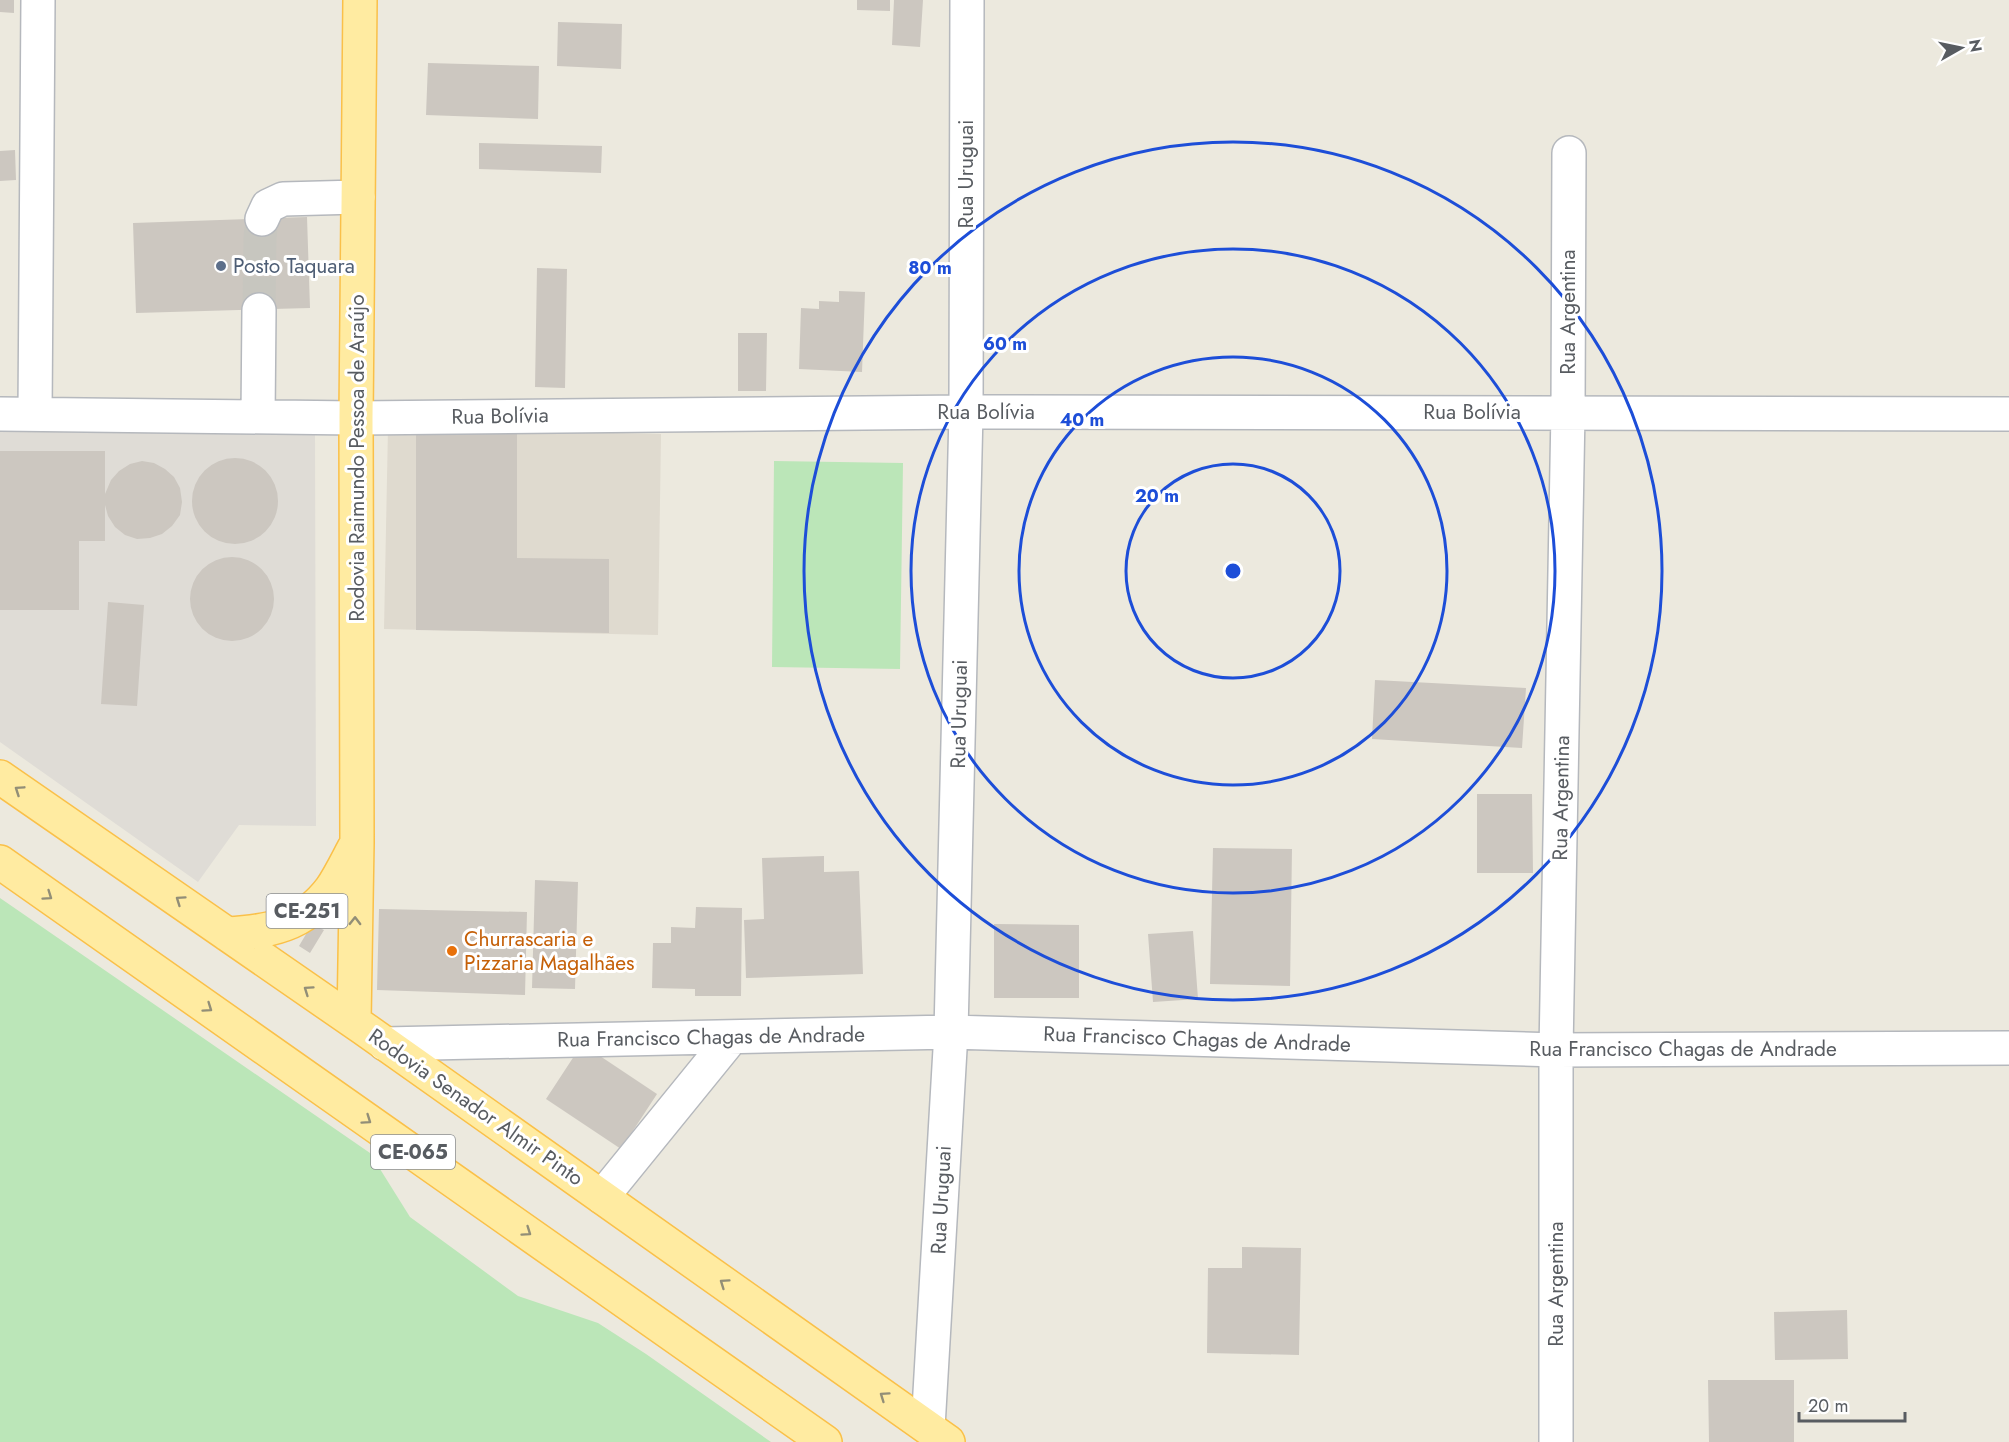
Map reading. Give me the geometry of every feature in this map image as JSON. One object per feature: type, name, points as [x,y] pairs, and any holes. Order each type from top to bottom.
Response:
[{"type":"main road","name":"Rodovia Raimundo Pessoa de Araújo","points":[[354,1021],[357,843],[356,418],[360,0]]},
{"type":"main road","name":"Rodovia Senador Almir Pinto","points":[[0,777],[354,1021],[938,1435]]},
{"type":"main road","name":"Rodovia Raimundo Pessoa de Araújo","points":[[227,934],[267,931],[284,926],[300,916],[319,902],[332,888],[357,843]]},
{"type":"main road","name":"CE-065","points":[[0,862],[825,1442]]},
{"type":"street","points":[[35,413],[38,0]]},
{"type":"street","name":"Rua Uruguai","points":[[938,1435],[951,1032],[966,412],[967,0]]},
{"type":"street","name":"Rua Argentina","points":[[1556,1442],[1556,1050],[1568,412],[1569,153]]},
{"type":"street","points":[[262,219],[268,206],[283,198],[358,197]]},
{"type":"street","points":[[258,417],[260,310]]},
{"type":"street","name":"Rua Bolívia","points":[[0,414],[356,418],[966,412],[2009,414]]},
{"type":"street","name":"Rua Francisco Chagas de Andrade","points":[[385,1044],[951,1032],[1556,1050],[2009,1048]]},
{"type":"street","points":[[602,1197],[732,1037]]},
{"type":"shaded area","points":[[0,428],[315,432],[316,826],[239,825],[198,882],[0,742]]},
{"type":"shaded area","points":[[388,428],[661,434],[658,635],[384,629]]},
{"type":"green space","points":[[774,461],[903,463],[900,669],[772,667]]},
{"type":"green space","points":[[0,898],[370,1153],[410,1217],[518,1296],[598,1323],[771,1442],[0,1442]]},
{"type":"building","points":[[0,0],[14,0],[14,13],[0,12]]},
{"type":"building","points":[[857,0],[890,0],[890,11],[857,10]]},
{"type":"building","points":[[894,0],[923,0],[920,47],[892,45]]},
{"type":"building","points":[[558,22],[622,24],[621,69],[557,66]]},
{"type":"building","points":[[428,63],[539,66],[538,119],[426,115]]},
{"type":"building","points":[[479,143],[602,146],[601,173],[479,169]]},
{"type":"building","points":[[15,150],[16,180],[0,181],[0,151]]},
{"type":"building","name":"Posto Taquara","points":[[307,217],[310,308],[136,313],[133,223]]},
{"type":"building","points":[[537,268],[567,269],[565,388],[535,387]]},
{"type":"building","points":[[839,291],[865,292],[862,372],[799,369],[801,308],[819,309],[819,301],[839,302]]},
{"type":"building","points":[[738,333],[767,333],[766,391],[738,391]]},
{"type":"building","points":[[416,429],[517,432],[517,558],[609,559],[609,633],[416,630]]},
{"type":"building","points":[[0,451],[105,451],[105,494],[111,480],[130,464],[142,461],[154,463],[174,477],[180,488],[182,502],[180,515],[162,534],[137,539],[125,535],[115,527],[108,516],[105,505],[105,541],[79,541],[79,610],[0,610]]},
{"type":"building","points":[[235,458],[259,465],[271,477],[278,501],[271,525],[259,537],[235,544],[211,537],[199,525],[192,501],[199,477],[211,465]]},
{"type":"building","points":[[232,557],[248,560],[262,569],[271,583],[274,599],[271,615],[262,629],[248,638],[232,641],[216,638],[202,629],[193,615],[190,599],[193,583],[202,569],[216,560]]},
{"type":"building","points":[[108,602],[144,605],[137,706],[101,704]]},
{"type":"building","points":[[1375,680],[1526,688],[1522,748],[1372,739]]},
{"type":"building","points":[[1477,794],[1532,794],[1533,873],[1477,873]]},
{"type":"building","points":[[1213,848],[1292,849],[1290,986],[1210,984]]},
{"type":"building","points":[[824,856],[824,872],[859,871],[863,974],[746,978],[744,920],[764,919],[762,858]]},
{"type":"building","points":[[535,880],[578,882],[575,989],[532,988]]},
{"type":"building","points":[[696,907],[742,908],[741,996],[695,996],[695,989],[652,988],[653,943],[671,943],[671,927],[695,928]]},
{"type":"building","name":"Churrascaria e Pizzaria Magalhães","points":[[379,909],[527,912],[525,995],[377,990]]},
{"type":"building","points":[[312,924],[324,930],[310,953],[299,946]]},
{"type":"building","points":[[994,924],[1079,925],[1079,998],[994,998]]},
{"type":"building","points":[[1193,931],[1198,999],[1153,1002],[1148,934]]},
{"type":"building","points":[[582,1044],[657,1094],[621,1149],[546,1099]]},
{"type":"building","points":[[1242,1247],[1301,1248],[1299,1355],[1207,1353],[1208,1268],[1242,1268]]},
{"type":"building","points":[[1847,1310],[1848,1359],[1775,1360],[1774,1312]]},
{"type":"building","points":[[1708,1380],[1794,1380],[1794,1442],[1709,1442]]},
{"type":"tunnel","points":[[259,310],[262,219]]},
{"type":"place","name":"Posto Taquara","points":[[221,266]]},
{"type":"place","name":"Churrascaria e Pizzaria Magalhães","points":[[452,951]]}]
